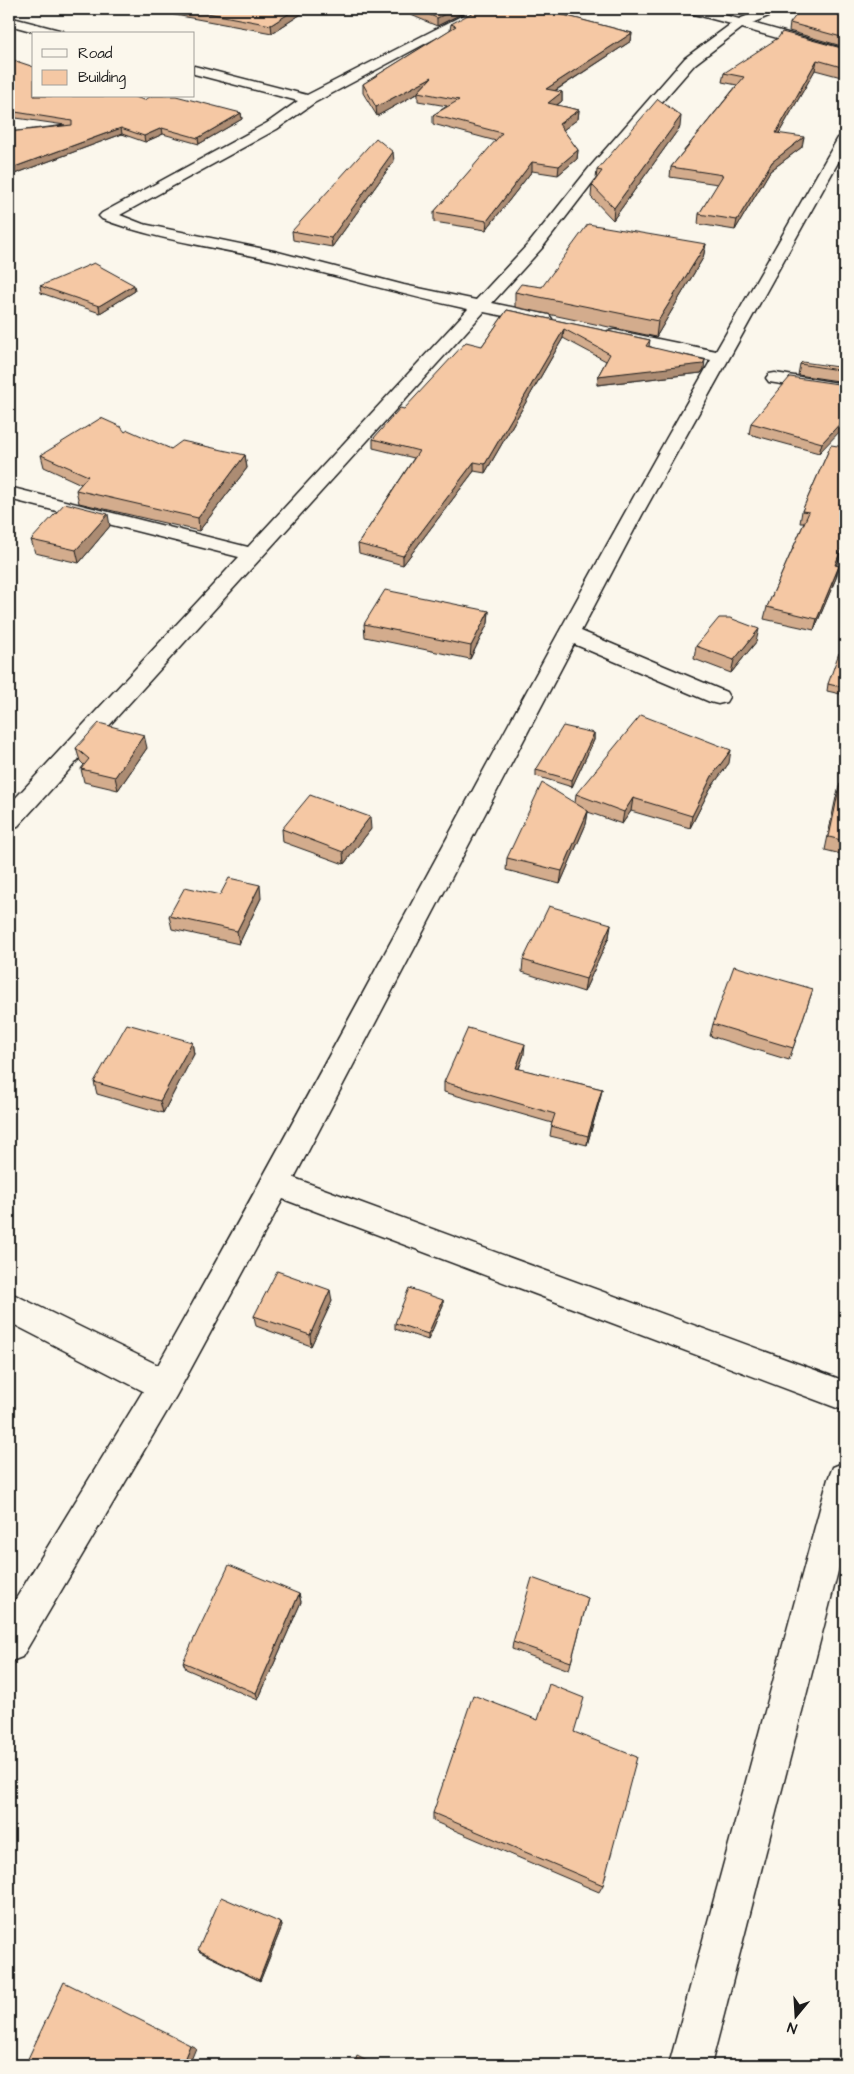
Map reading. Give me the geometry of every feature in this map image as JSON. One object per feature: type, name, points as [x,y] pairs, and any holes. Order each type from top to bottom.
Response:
[{"type":"street","points":[[484,9],[309,100],[272,126],[107,216],[139,228],[274,256],[403,290],[556,322]]},
{"type":"street","points":[[690,9],[742,22],[845,54]]},
{"type":"street","points":[[9,820],[478,305],[536,245],[594,171],[690,61],[742,22],[774,9]]},
{"type":"street","points":[[9,21],[50,32]]},
{"type":"street","points":[[195,70],[309,100]]},
{"type":"street","points":[[9,1644],[164,1385],[276,1184],[632,515],[845,138]]},
{"type":"street","points":[[594,330],[720,358]]},
{"type":"street","points":[[774,378],[845,389]]},
{"type":"street","points":[[9,493],[253,554]]},
{"type":"street","points":[[569,634],[718,697]]},
{"type":"street","points":[[276,1184],[845,1396]]},
{"type":"street","points":[[9,1306],[164,1385]]},
{"type":"street","points":[[690,2065],[845,1479]]},
{"type":"building","points":[[186,9],[296,9],[271,25]]},
{"type":"building","points":[[416,9],[455,9],[437,18]]},
{"type":"building","points":[[479,9],[558,9],[552,12],[632,33],[546,89],[562,92],[548,103],[579,110],[559,124],[578,150],[559,166],[532,162],[487,221],[434,212],[502,133],[433,115],[459,100],[418,92],[432,77],[376,107],[363,84],[456,26],[451,24]]},
{"type":"building","points":[[801,9],[845,9],[845,38],[790,23]]},
{"type":"building","points":[[782,32],[845,49],[845,68],[817,60],[776,133],[804,137],[772,162],[737,220],[699,214],[723,175],[671,167],[744,77],[724,73],[778,38]]},
{"type":"building","points":[[9,60],[32,66],[32,98],[138,98],[144,100],[148,98],[184,98],[241,113],[198,138],[162,128],[144,136],[121,128],[9,169],[9,132],[72,125],[72,121],[9,111]]},
{"type":"building","points":[[658,99],[681,116],[614,208],[592,185],[602,171],[597,170]]},
{"type":"building","points":[[376,138],[393,152],[331,238],[292,231]]},
{"type":"building","points":[[588,224],[706,244],[658,321],[515,292],[521,284],[542,287]]},
{"type":"building","points":[[94,263],[134,285],[99,306],[40,286]]},
{"type":"building","points":[[507,310],[650,340],[646,346],[705,360],[703,364],[598,376],[610,354],[564,329],[485,464],[474,462],[403,556],[358,544],[419,451],[373,439],[400,408],[404,409],[466,342],[482,346]]},
{"type":"building","points":[[802,362],[845,368],[845,371],[800,364]]},
{"type":"building","points":[[790,377],[845,385],[845,418],[822,443],[751,423]]},
{"type":"building","points":[[101,418],[121,427],[125,432],[128,430],[171,449],[182,441],[245,455],[198,518],[76,490],[88,476],[41,455]]},
{"type":"building","points":[[831,445],[845,447],[845,540],[835,565],[839,566],[817,619],[767,607],[809,512],[802,511]]},
{"type":"building","points":[[65,503],[108,514],[76,550],[31,540]]},
{"type":"building","points":[[385,590],[489,611],[471,646],[364,624]]},
{"type":"building","points":[[719,618],[730,618],[759,629],[734,660],[696,646]]},
{"type":"building","points":[[839,653],[845,654],[845,688],[828,684]]},
{"type":"building","points":[[641,715],[731,750],[712,776],[692,816],[633,798],[624,812],[576,794]]},
{"type":"building","points":[[99,723],[144,735],[115,777],[81,769],[89,759],[76,748]]},
{"type":"building","points":[[563,726],[594,733],[572,780],[536,770]]},
{"type":"building","points":[[542,783],[588,811],[562,871],[507,858]]},
{"type":"building","points":[[840,784],[845,785],[845,841],[829,837]]},
{"type":"building","points":[[310,795],[370,817],[343,852],[282,829]]},
{"type":"building","points":[[229,878],[260,885],[237,931],[169,916],[185,887],[220,895]]},
{"type":"building","points":[[549,906],[611,924],[586,979],[523,960]]},
{"type":"building","points":[[734,966],[813,989],[793,1048],[713,1024]]},
{"type":"building","points":[[127,1024],[192,1042],[160,1101],[94,1082]]},
{"type":"building","points":[[468,1028],[525,1044],[516,1068],[602,1089],[588,1136],[551,1126],[555,1114],[444,1082]]},
{"type":"building","points":[[277,1271],[330,1290],[310,1335],[254,1316]]},
{"type":"building","points":[[409,1288],[443,1300],[428,1334],[395,1323]]},
{"type":"building","points":[[229,1565],[299,1594],[256,1693],[183,1662]]},
{"type":"building","points":[[532,1578],[588,1598],[571,1662],[513,1642]]},
{"type":"building","points":[[549,1684],[584,1698],[574,1732],[637,1757],[603,1885],[433,1813],[473,1695],[538,1720]]},
{"type":"building","points":[[221,1897],[281,1923],[259,1980],[198,1950]]},
{"type":"building","points":[[64,1982],[190,2045],[182,2065],[25,2065]]},
{"type":"building","points":[[357,2056],[375,2065],[354,2065]]}]
